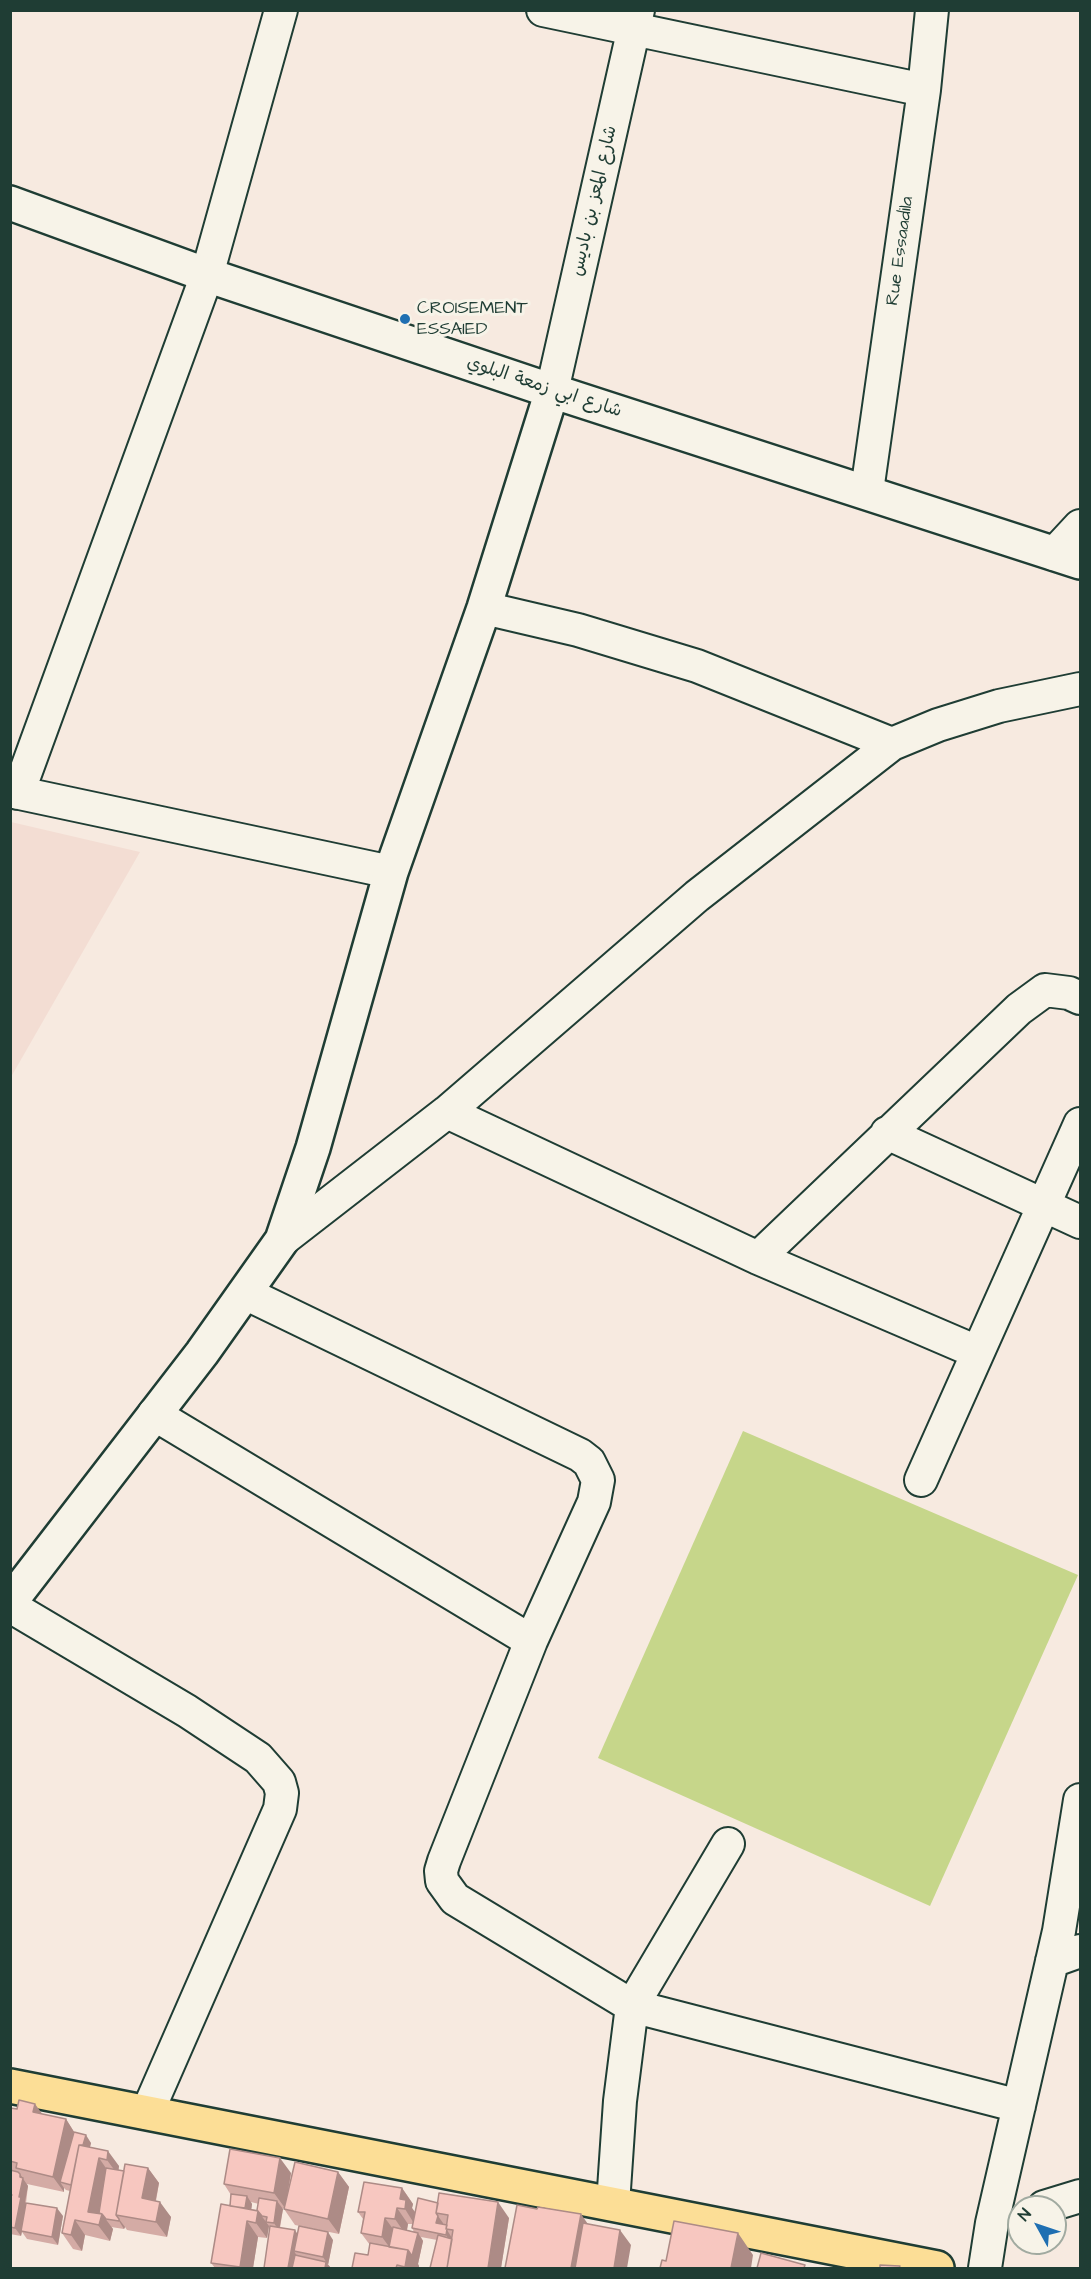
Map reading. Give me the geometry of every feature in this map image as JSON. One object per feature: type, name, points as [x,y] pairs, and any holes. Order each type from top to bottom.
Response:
[{"type":"main road","points":[[10,2086],[613,2204],[840,2260],[937,2268]]},
{"type":"street","points":[[281,10],[207,275],[14,792],[391,872]]},
{"type":"street","points":[[543,10],[636,20],[924,90]]},
{"type":"street","name":"Rue Essaadila","points":[[867,491],[924,90],[932,10]]},
{"type":"street","name":"شارع المعز بن باديس","points":[[552,391],[636,20]]},
{"type":"street","name":"شارع ابي زمعة البلوي","points":[[10,203],[207,275],[552,391],[867,491],[1067,558]]},
{"type":"street","points":[[147,2113],[280,1809],[282,1793],[279,1782],[258,1758],[187,1711],[10,1604],[245,1293],[282,1240],[313,1148],[391,872],[484,608],[552,391]]},
{"type":"street","points":[[1067,558],[1080,526]]},
{"type":"street","points":[[484,608],[578,630],[697,666],[892,744]]},
{"type":"street","points":[[282,1240],[447,1112],[697,896],[892,744],[938,725],[999,706],[1080,689]]},
{"type":"street","points":[[758,1258],[887,1133],[1033,998],[1045,990],[1055,990],[1080,998]]},
{"type":"street","points":[[447,1112],[758,1258],[977,1352]]},
{"type":"street","points":[[921,1480],[1080,1124]]},
{"type":"street","points":[[887,1133],[1080,1222]]},
{"type":"street","points":[[245,1293],[580,1455],[589,1462],[598,1480],[594,1502],[531,1641],[444,1861],[441,1871],[442,1881],[455,1899],[632,2006],[1019,2106]]},
{"type":"street","points":[[154,1414],[531,1641]]},
{"type":"street","points":[[985,2268],[1005,2219],[1019,2106],[1066,1956],[1080,1800]]},
{"type":"street","points":[[613,2204],[620,2101],[632,2006],[728,1844]]},
{"type":"shaded area","points":[[10,822],[140,852],[11,1077]]},
{"type":"green space","points":[[743,1431],[1078,1575],[930,1906],[598,1758]]},
{"type":"building","points":[[19,2100],[35,2104],[33,2112],[66,2119],[53,2177],[16,2168],[17,2163],[10,2161],[10,2108],[17,2109]]},
{"type":"building","points":[[74,2132],[86,2135],[83,2145],[79,2145],[71,2185],[60,2182]]},
{"type":"building","points":[[79,2145],[108,2151],[107,2160],[99,2158],[88,2212],[102,2214],[99,2225],[75,2220],[71,2235],[62,2233]]},
{"type":"building","points":[[230,2149],[280,2158],[274,2193],[224,2184]]},
{"type":"building","points":[[295,2162],[338,2172],[328,2219],[284,2209]]},
{"type":"building","points":[[125,2164],[148,2168],[142,2198],[160,2202],[156,2222],[116,2215]]},
{"type":"building","points":[[106,2168],[124,2171],[116,2215],[119,2221],[106,2219],[99,2213]]},
{"type":"building","points":[[10,2170],[18,2172],[23,2178],[15,2228],[10,2227]]},
{"type":"building","points":[[364,2182],[402,2188],[400,2199],[406,2200],[405,2209],[397,2208],[395,2219],[385,2218],[382,2237],[361,2233],[365,2212],[358,2212]]},
{"type":"building","points":[[439,2193],[498,2202],[488,2268],[447,2268],[453,2230],[446,2229],[448,2215],[436,2213]]},
{"type":"building","points":[[231,2194],[247,2196],[245,2208],[230,2206]]},
{"type":"building","points":[[259,2198],[277,2201],[274,2223],[266,2222],[267,2217],[262,2216],[257,2210]]},
{"type":"building","points":[[418,2198],[438,2203],[436,2223],[447,2225],[446,2235],[412,2228]]},
{"type":"building","points":[[26,2203],[57,2208],[52,2237],[21,2231]]},
{"type":"building","points":[[221,2204],[258,2211],[256,2223],[247,2221],[240,2267],[211,2263]]},
{"type":"building","points":[[517,2205],[581,2214],[571,2268],[505,2268]]},
{"type":"building","points":[[674,2221],[738,2233],[731,2268],[660,2268],[662,2260],[666,2261]]},
{"type":"building","points":[[583,2223],[620,2230],[614,2268],[575,2268]]},
{"type":"building","points":[[270,2226],[295,2230],[288,2268],[264,2268]]},
{"type":"building","points":[[299,2226],[328,2232],[323,2257],[294,2251]]},
{"type":"building","points":[[393,2227],[418,2233],[412,2256],[408,2250],[389,2247]]},
{"type":"building","points":[[438,2235],[452,2239],[447,2268],[430,2268]]},
{"type":"building","points":[[370,2243],[408,2250],[405,2267],[397,2265],[396,2268],[352,2268],[355,2253],[368,2255]]},
{"type":"building","points":[[761,2253],[805,2265],[804,2268],[757,2268]]},
{"type":"building","points":[[295,2255],[326,2262],[325,2268],[292,2268]]},
{"type":"building","points":[[880,2265],[900,2266],[899,2268],[880,2268]]},
{"type":"place","name":"CROISEMENT ESSAIED","points":[[405,319]]}]
